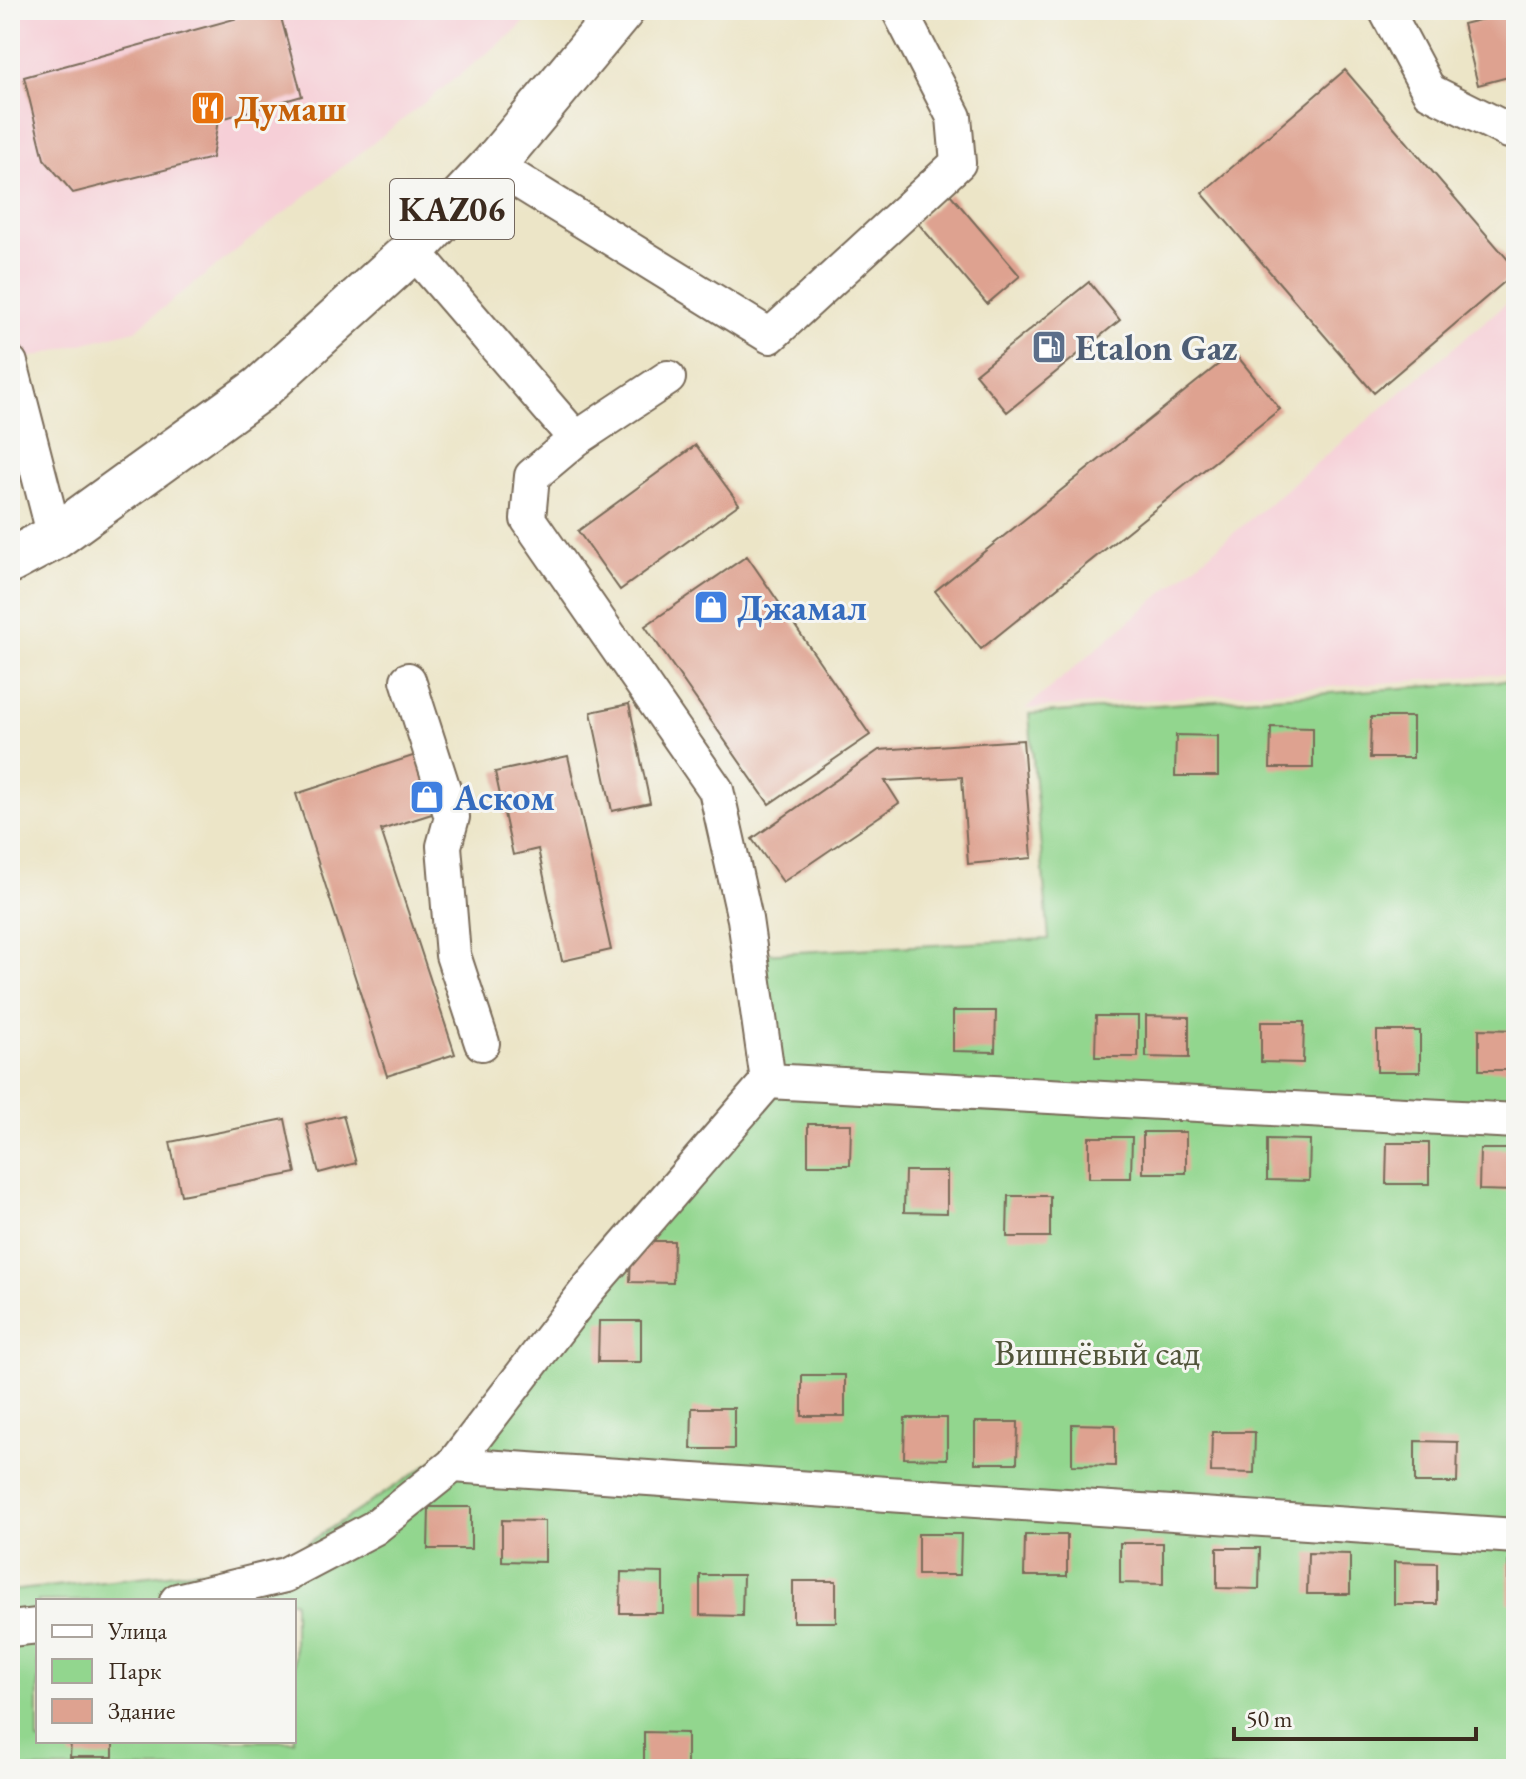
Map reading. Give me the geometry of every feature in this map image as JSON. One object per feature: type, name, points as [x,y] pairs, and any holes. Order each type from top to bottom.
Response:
[{"type":"highway","name":"KАZ06","points":[[10,561],[55,537],[261,388],[413,250],[493,165],[622,10]]},
{"type":"street","points":[[493,165],[770,336],[958,163],[954,117],[899,10]]},
{"type":"street","points":[[1386,10],[1429,91],[1516,132]]},
{"type":"street","points":[[413,250],[576,439]]},
{"type":"street","points":[[10,363],[55,537]]},
{"type":"street","points":[[185,1599],[285,1575],[374,1528],[453,1465],[589,1288],[768,1081],[745,919],[716,790],[528,519],[532,476],[576,439],[668,378]]},
{"type":"street","points":[[408,680],[452,817],[444,846],[453,955],[482,1043]]},
{"type":"street","points":[[768,1081],[1516,1121]]},
{"type":"street","points":[[453,1465],[1516,1536]]},
{"type":"street","points":[[10,1629],[36,1626]]},
{"type":"shaded area","points":[[10,10],[533,10],[518,29],[135,330],[10,363]]},
{"type":"shaded area","points":[[1516,295],[1516,673],[1025,709]]},
{"type":"green space","name":"Вишнёвый сад","points":[[1516,680],[1516,1769],[10,1769],[10,1591],[279,1562],[435,1460],[759,1083],[739,955],[1049,939],[1029,714]]},
{"type":"building","points":[[267,10],[279,10],[302,96],[218,120],[212,158],[73,193],[44,159],[24,77]]},
{"type":"building","points":[[1516,11],[1516,75],[1478,85],[1463,24]]},
{"type":"building","points":[[1345,70],[1516,269],[1374,393],[1202,193]]},
{"type":"building","points":[[950,194],[1020,276],[987,304],[917,222]]},
{"type":"building","points":[[1089,282],[1120,320],[1007,412],[975,374]]},
{"type":"building","points":[[1234,352],[1280,409],[981,649],[935,591]]},
{"type":"building","points":[[696,445],[739,504],[620,590],[578,531]]},
{"type":"building","points":[[747,556],[870,735],[769,804],[645,626]]},
{"type":"building","points":[[629,704],[650,803],[612,811],[591,712]]},
{"type":"building","points":[[1371,717],[1413,717],[1413,758],[1370,758]]},
{"type":"building","points":[[1271,727],[1313,728],[1313,768],[1270,768]]},
{"type":"building","points":[[1176,735],[1218,736],[1218,776],[1175,776]]},
{"type":"building","points":[[1023,740],[1032,858],[968,864],[962,777],[885,781],[899,803],[783,882],[752,839],[879,750]]},
{"type":"building","points":[[419,754],[438,812],[381,830],[455,1054],[387,1076],[296,794]]},
{"type":"building","points":[[568,756],[611,950],[562,961],[538,849],[513,855],[495,772]]},
{"type":"building","points":[[953,1011],[996,1011],[995,1052],[953,1051]]},
{"type":"building","points":[[1096,1016],[1138,1016],[1138,1057],[1095,1057]]},
{"type":"building","points":[[1146,1016],[1189,1017],[1189,1058],[1146,1057]]},
{"type":"building","points":[[1261,1022],[1304,1022],[1303,1063],[1261,1062]]},
{"type":"building","points":[[1479,1029],[1516,1030],[1516,1070],[1479,1070]]},
{"type":"building","points":[[1377,1031],[1420,1031],[1420,1072],[1377,1072]]},
{"type":"building","points":[[343,1115],[356,1163],[319,1173],[306,1124]]},
{"type":"building","points":[[285,1119],[296,1173],[181,1195],[170,1142]]},
{"type":"building","points":[[808,1124],[851,1124],[850,1165],[808,1165]]},
{"type":"building","points":[[1143,1132],[1186,1132],[1186,1173],[1143,1173]]},
{"type":"building","points":[[1089,1137],[1132,1137],[1131,1178],[1089,1178]]},
{"type":"building","points":[[1267,1139],[1310,1140],[1309,1181],[1267,1180]]},
{"type":"building","points":[[1387,1143],[1429,1143],[1429,1184],[1386,1184]]},
{"type":"building","points":[[1480,1149],[1516,1149],[1516,1191],[1479,1190]]},
{"type":"building","points":[[905,1171],[947,1171],[947,1213],[904,1212]]},
{"type":"building","points":[[1008,1196],[1050,1196],[1050,1237],[1007,1237]]},
{"type":"building","points":[[631,1241],[674,1241],[673,1283],[630,1282]]},
{"type":"building","points":[[599,1321],[641,1321],[641,1362],[598,1362]]},
{"type":"building","points":[[802,1375],[845,1375],[845,1416],[802,1416]]},
{"type":"building","points":[[692,1408],[734,1408],[734,1449],[691,1449]]},
{"type":"building","points":[[905,1418],[947,1418],[947,1459],[904,1458]]},
{"type":"building","points":[[975,1422],[1018,1422],[1017,1463],[975,1463]]},
{"type":"building","points":[[1072,1424],[1115,1425],[1115,1466],[1072,1465]]},
{"type":"building","points":[[1212,1432],[1255,1432],[1254,1473],[1211,1472]]},
{"type":"building","points":[[1415,1441],[1458,1442],[1457,1483],[1415,1483]]},
{"type":"building","points":[[429,1507],[471,1507],[471,1549],[428,1549]]},
{"type":"building","points":[[502,1520],[545,1521],[545,1562],[502,1561]]},
{"type":"building","points":[[918,1534],[961,1534],[960,1575],[918,1575]]},
{"type":"building","points":[[1025,1535],[1067,1535],[1067,1576],[1024,1576]]},
{"type":"building","points":[[1120,1543],[1163,1543],[1163,1584],[1120,1583]]},
{"type":"building","points":[[1217,1548],[1260,1548],[1259,1589],[1217,1588]]},
{"type":"building","points":[[1308,1553],[1350,1554],[1350,1594],[1307,1594]]},
{"type":"building","points":[[1394,1562],[1437,1563],[1437,1604],[1394,1604]]},
{"type":"building","points":[[1508,1562],[1516,1562],[1516,1603],[1508,1603]]},
{"type":"building","points":[[621,1572],[663,1573],[663,1613],[620,1613]]},
{"type":"building","points":[[700,1575],[743,1575],[742,1616],[700,1615]]},
{"type":"building","points":[[793,1581],[836,1581],[836,1622],[793,1622]]},
{"type":"building","points":[[10,1700],[17,1700],[16,1742],[10,1742]]},
{"type":"building","points":[[644,1732],[687,1733],[687,1769],[644,1769]]},
{"type":"building","points":[[71,1743],[113,1743],[113,1757],[70,1757]]},
{"type":"place","name":"Думаш","points":[[208,108]]},
{"type":"place","name":"Etalon Gaz","points":[[1049,347]]},
{"type":"place","name":"Джамал","points":[[711,607]]},
{"type":"place","name":"Аском","points":[[427,797]]}]
